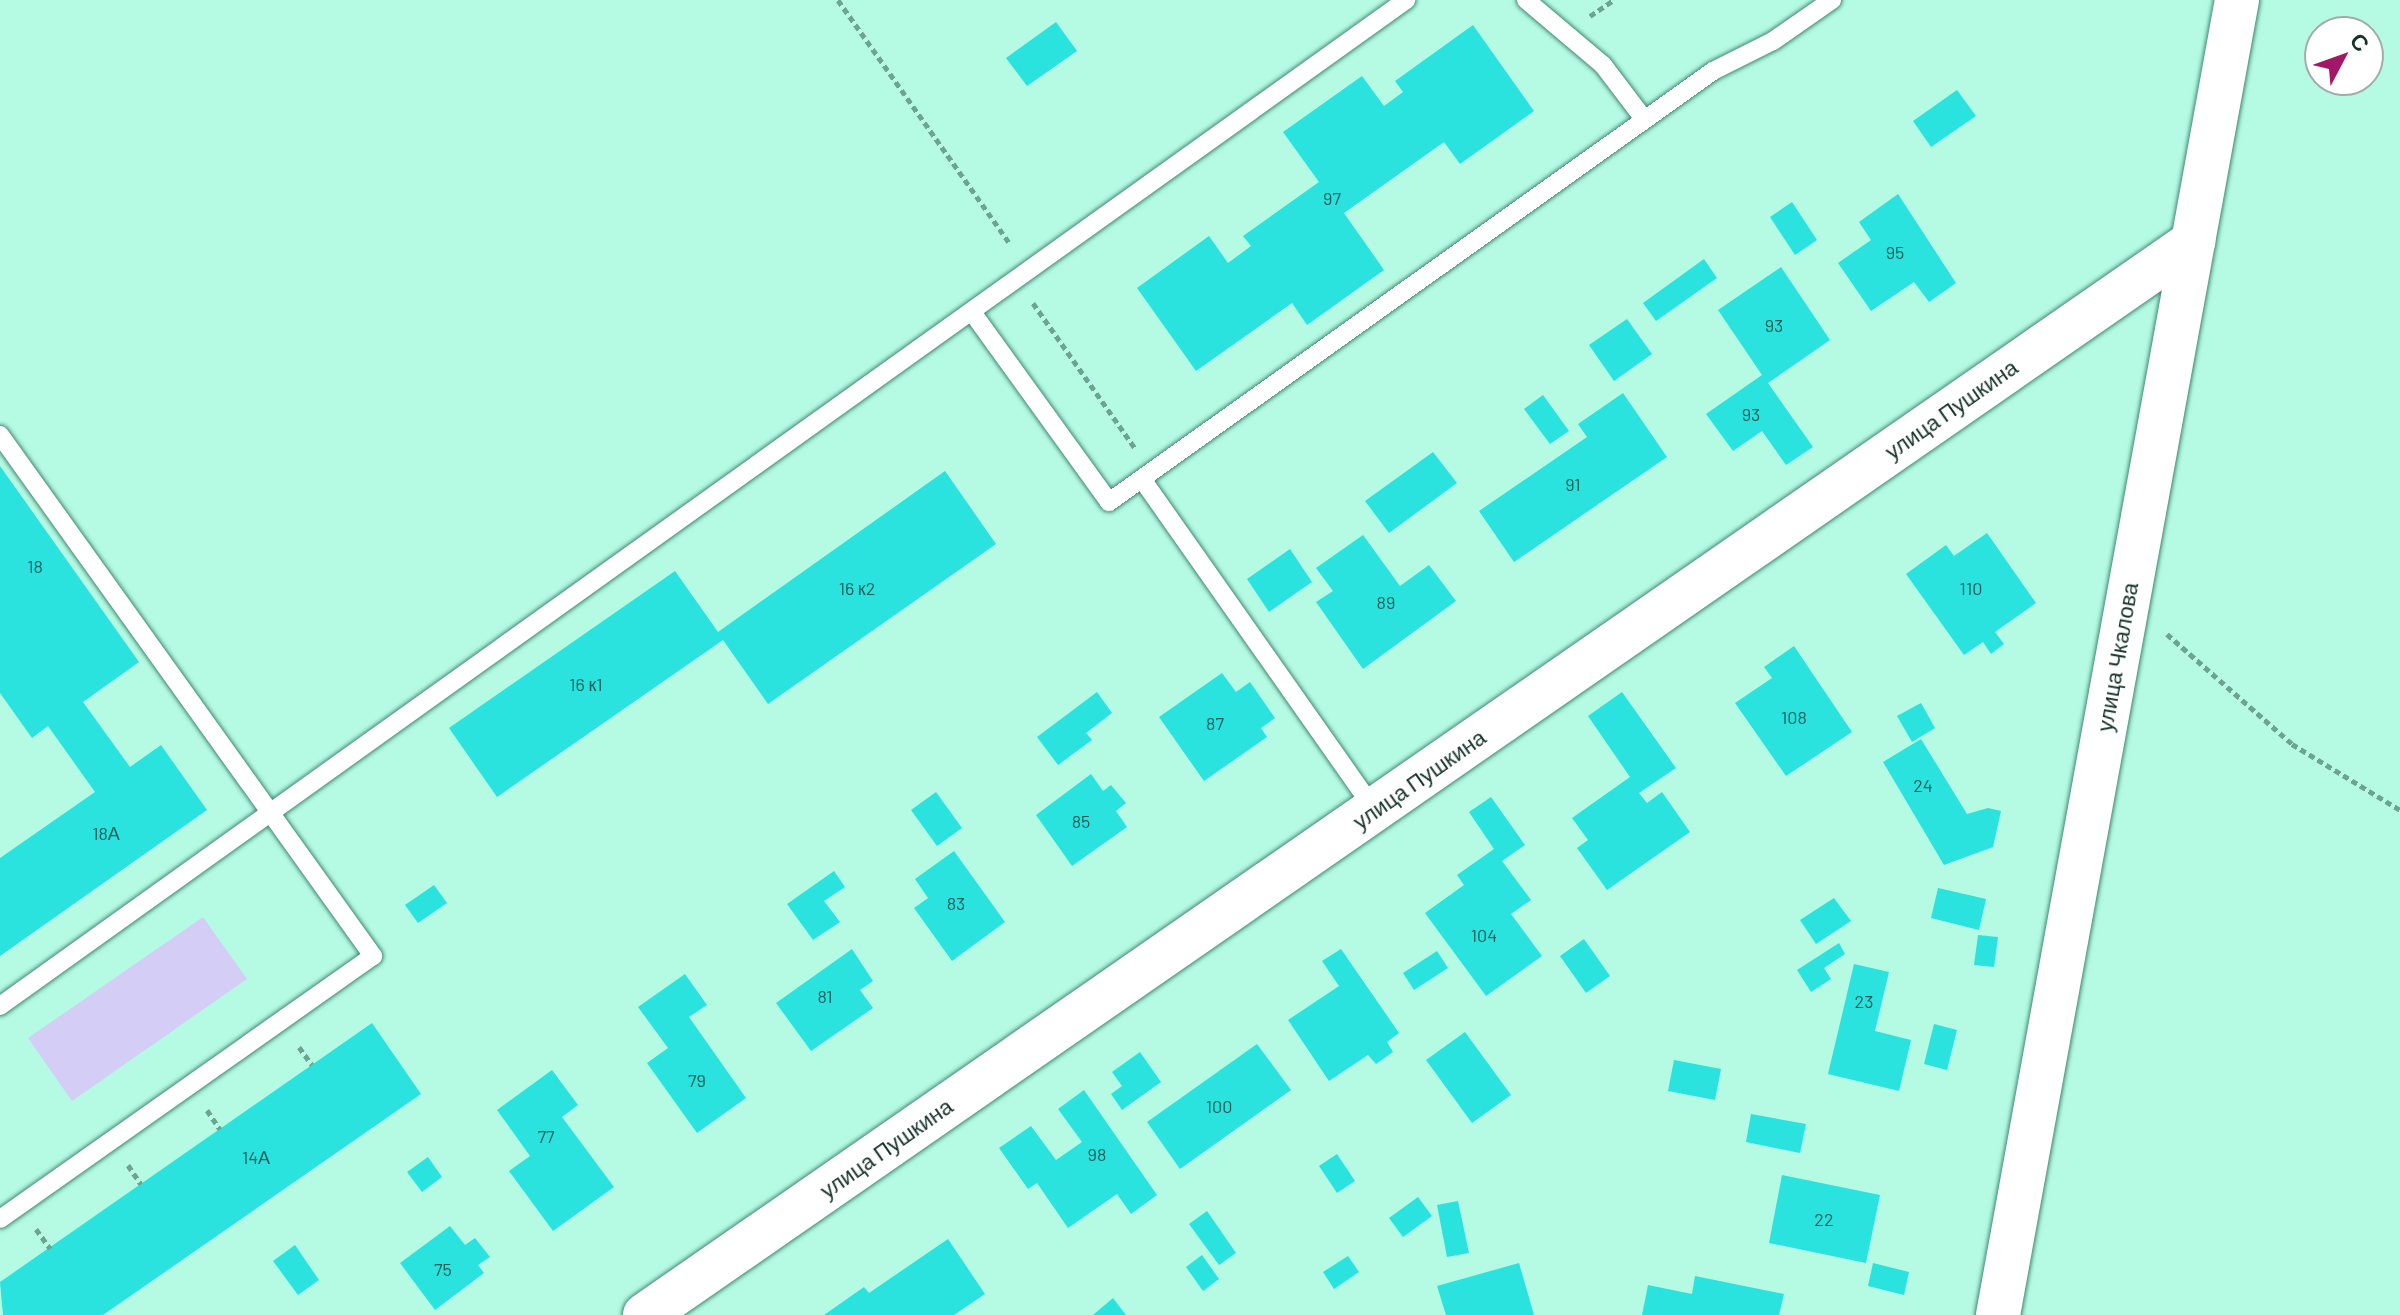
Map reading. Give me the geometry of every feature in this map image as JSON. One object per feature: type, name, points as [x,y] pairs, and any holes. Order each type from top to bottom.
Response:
[{"type":"street","name":"улица Чкалова","points":[[1998,1315],[2237,0]]},
{"type":"street","name":"улица Пушкина","points":[[645,1315],[2193,242]]},
{"type":"lane","points":[[0,1006],[1406,0]]},
{"type":"lane","points":[[1526,0],[1603,65],[1644,119]]},
{"type":"lane","points":[[972,312],[1109,502],[1713,71],[1773,41],[1832,0]]},
{"type":"lane","points":[[0,435],[373,956],[0,1219]]},
{"type":"lane","points":[[1147,476],[1375,810]]},
{"type":"path","points":[[838,0],[1023,275],[1147,476]]},
{"type":"path","points":[[2128,599],[2292,744],[2400,810]]},
{"type":"shaded area","points":[[203,917],[247,979],[72,1101],[28,1038]]},
{"type":"building","points":[[1056,22],[1077,51],[1027,86],[1006,58]]},
{"type":"building","points":[[1473,25],[1534,111],[1460,164],[1444,142],[1344,213],[1384,270],[1307,325],[1292,303],[1196,371],[1137,288],[1209,236],[1228,263],[1251,246],[1243,236],[1319,182],[1283,132],[1362,76],[1384,106],[1403,92],[1395,81]]},
{"type":"building","points":[[1957,90],[1976,116],[1931,147],[1913,121]]},
{"type":"building","points":[[1898,194],[1956,283],[1929,302],[1914,282],[1871,311],[1838,263],[1871,240],[1859,222]]},
{"type":"building","points":[[1792,202],[1817,240],[1795,255],[1770,217]]},
{"type":"building","points":[[1704,259],[1717,278],[1656,321],[1643,303]]},
{"type":"building","points":[[1781,267],[1830,340],[1768,383],[1813,447],[1786,465],[1762,431],[1733,451],[1706,414],[1762,375],[1718,310]]},
{"type":"building","points":[[1627,319],[1652,354],[1614,381],[1589,345]]},
{"type":"building","points":[[1623,393],[1667,457],[1514,562],[1479,511],[1587,437],[1578,424]]},
{"type":"building","points":[[1543,395],[1569,431],[1550,444],[1524,409]]},
{"type":"building","points":[[1433,452],[1457,483],[1389,533],[1365,501]]},
{"type":"building","points":[[0,466],[139,662],[83,702],[130,767],[161,745],[207,810],[0,956],[0,858],[95,792],[48,726],[32,738],[0,693]]},
{"type":"building","points":[[945,471],[996,544],[768,704],[723,640],[497,797],[449,728],[675,571],[718,632]]},
{"type":"building","points":[[1987,533],[2036,603],[1995,632],[2004,644],[1991,654],[1983,642],[1964,655],[1906,574],[1946,545],[1954,556]]},
{"type":"building","points":[[1363,535],[1400,586],[1429,565],[1456,601],[1363,669],[1316,602],[1333,591],[1316,568]]},
{"type":"building","points":[[1290,549],[1312,582],[1269,612],[1247,579]]},
{"type":"building","points":[[1794,646],[1852,732],[1786,776],[1735,703],[1772,678],[1764,667]]},
{"type":"building","points":[[1222,673],[1236,692],[1250,682],[1275,718],[1261,728],[1267,737],[1204,781],[1159,717]]},
{"type":"building","points":[[1097,692],[1112,713],[1086,733],[1092,740],[1058,765],[1037,737]]},
{"type":"building","points":[[1622,692],[1676,768],[1639,793],[1647,803],[1662,792],[1690,832],[1607,890],[1577,848],[1588,840],[1572,818],[1630,777],[1588,716]]},
{"type":"building","points":[[1921,703],[1935,728],[1912,742],[1897,716]]},
{"type":"building","points":[[1921,739],[1967,814],[1988,808],[2001,811],[1993,847],[1944,865],[1883,762]]},
{"type":"building","points":[[1091,774],[1103,791],[1111,785],[1126,803],[1116,811],[1127,827],[1072,866],[1036,815]]},
{"type":"building","points":[[936,792],[962,828],[937,846],[911,810]]},
{"type":"building","points":[[1491,797],[1525,845],[1502,861],[1531,900],[1511,914],[1542,956],[1486,996],[1425,913],[1464,885],[1457,875],[1494,849],[1469,812]]},
{"type":"building","points":[[954,851],[1005,922],[952,961],[914,908],[928,898],[915,879]]},
{"type":"building","points":[[834,871],[845,887],[824,901],[840,922],[813,940],[787,904]]},
{"type":"building","points":[[434,885],[447,903],[418,923],[405,905]]},
{"type":"building","points":[[1938,888],[1986,899],[1979,930],[1931,918]]},
{"type":"building","points":[[1834,898],[1851,921],[1816,944],[1800,920]]},
{"type":"building","points":[[1978,935],[1998,937],[1994,967],[1974,965]]},
{"type":"building","points":[[1584,939],[1610,976],[1586,993],[1560,956]]},
{"type":"building","points":[[1839,943],[1845,954],[1824,968],[1831,979],[1811,992],[1797,970]]},
{"type":"building","points":[[852,949],[873,981],[860,990],[873,1008],[811,1051],[776,1003]]},
{"type":"building","points":[[1341,949],[1399,1033],[1387,1042],[1393,1052],[1376,1064],[1368,1055],[1329,1081],[1288,1020],[1339,986],[1322,961]]},
{"type":"building","points":[[1437,951],[1448,968],[1414,990],[1403,973]]},
{"type":"building","points":[[1854,964],[1889,972],[1875,1031],[1911,1040],[1899,1091],[1828,1074]]},
{"type":"building","points":[[685,974],[707,1005],[689,1017],[746,1098],[697,1133],[647,1063],[668,1048],[638,1007]]},
{"type":"building","points":[[372,1023],[421,1094],[103,1315],[3,1315],[0,1282]]},
{"type":"building","points":[[1934,1024],[1957,1030],[1947,1070],[1924,1064]]},
{"type":"building","points":[[1465,1032],[1511,1095],[1472,1123],[1426,1060]]},
{"type":"building","points":[[1257,1044],[1291,1090],[1180,1169],[1147,1122]]},
{"type":"building","points":[[1140,1052],[1161,1082],[1122,1110],[1111,1094],[1122,1086],[1112,1072]]},
{"type":"building","points":[[1674,1060],[1721,1069],[1715,1100],[1668,1091]]},
{"type":"building","points":[[552,1070],[578,1105],[562,1117],[614,1187],[553,1231],[509,1171],[530,1156],[497,1110]]},
{"type":"building","points":[[1084,1090],[1157,1195],[1131,1214],[1117,1194],[1068,1228],[1037,1183],[1028,1189],[999,1148],[1031,1126],[1056,1160],[1082,1142],[1058,1109]]},
{"type":"building","points":[[1751,1114],[1806,1124],[1800,1153],[1746,1142]]},
{"type":"building","points":[[1337,1154],[1355,1181],[1337,1193],[1319,1166]]},
{"type":"building","points":[[428,1157],[442,1177],[422,1192],[407,1172]]},
{"type":"building","points":[[1782,1175],[1880,1195],[1866,1263],[1769,1243]]},
{"type":"building","points":[[1418,1197],[1432,1216],[1403,1237],[1389,1218]]},
{"type":"building","points":[[1458,1201],[1469,1253],[1447,1257],[1437,1205]]},
{"type":"building","points":[[1207,1211],[1236,1253],[1219,1265],[1189,1224]]},
{"type":"building","points":[[450,1226],[465,1245],[475,1238],[490,1257],[478,1265],[484,1273],[435,1310],[400,1263]]},
{"type":"building","points":[[948,1239],[985,1294],[954,1315],[824,1315],[864,1287],[869,1293]]},
{"type":"building","points":[[295,1245],[319,1280],[298,1295],[273,1261]]},
{"type":"building","points":[[1202,1255],[1219,1279],[1203,1291],[1186,1267]]},
{"type":"building","points":[[1348,1256],[1359,1272],[1334,1289],[1323,1272]]},
{"type":"building","points":[[1519,1263],[1534,1315],[1446,1315],[1437,1286]]},
{"type":"building","points":[[1873,1263],[1909,1272],[1904,1295],[1868,1286]]},
{"type":"building","points":[[1695,1276],[1784,1294],[1779,1315],[1642,1315],[1648,1285],[1692,1294]]},
{"type":"building","points":[[1113,1298],[1126,1315],[1093,1315]]}]
